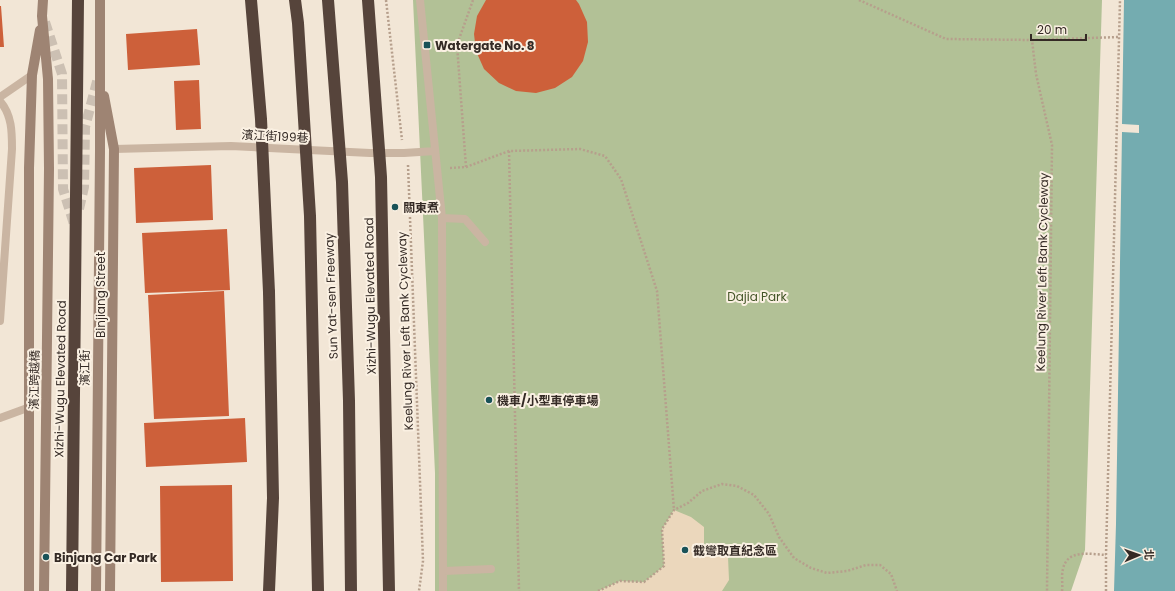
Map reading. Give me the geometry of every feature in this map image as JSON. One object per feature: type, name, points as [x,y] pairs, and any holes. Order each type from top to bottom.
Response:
[{"type":"highway","name":"Xizhi-Wugu Elevated Road","points":[[72,591],[78,0]]},
{"type":"highway","points":[[251,0],[261,119],[269,292],[273,498],[269,591]]},
{"type":"highway","name":"Sun Yat-sen Freeway","points":[[295,0],[298,23],[310,216],[318,591]]},
{"type":"highway","name":"Sun Yat-sen Freeway","points":[[328,0],[342,182],[349,401],[351,591]]},
{"type":"highway","name":"Xizhi-Wugu Elevated Road","points":[[368,0],[381,177],[389,591]]},
{"type":"main road","points":[[29,591],[29,168],[32,75],[42,16],[43,0]]},
{"type":"main road","name":"Binjiang Street","points":[[100,0],[99,73],[114,149],[110,591]]},
{"type":"main road","name":"濱江跨越橋","points":[[42,16],[48,79],[49,168],[44,591]]},
{"type":"main road","name":"濱江街","points":[[96,591],[99,73]]},
{"type":"lane","points":[[420,0],[442,218],[443,591]]},
{"type":"lane","points":[[0,97],[32,75]]},
{"type":"lane","points":[[0,101],[5,106],[12,125],[12,149],[3,234],[0,321]]},
{"type":"lane","name":"濱江街199巷","points":[[114,149],[231,146],[370,153],[435,151]]},
{"type":"lane","points":[[442,218],[465,219],[485,242]]},
{"type":"lane","points":[[0,418],[30,407]]},
{"type":"lane","points":[[444,571],[491,569]]},
{"type":"path","name":"Keelung River Left Bank Cycleway","points":[[386,0],[404,153],[408,165],[423,561],[419,591]]},
{"type":"path","points":[[466,166],[457,45],[473,0]]},
{"type":"path","points":[[859,0],[946,39],[1032,40],[1119,37]]},
{"type":"path","points":[[1106,591],[1120,0]]},
{"type":"path","name":"Keelung River Left Bank Cycleway","points":[[1032,40],[1036,74],[1052,145],[1047,591]]},
{"type":"path","points":[[408,165],[436,167],[466,166],[509,151],[580,149],[605,156],[621,179],[657,291],[674,510]]},
{"type":"path","points":[[509,151],[519,591]]},
{"type":"path","points":[[598,591],[620,581],[644,582],[664,566],[662,529],[674,510],[688,503],[702,492],[722,484],[737,486],[754,495],[769,514],[779,537],[794,558],[811,568],[827,573],[847,571],[866,565],[880,565],[891,574],[897,591]]},
{"type":"path","points":[[1062,591],[1063,568],[1068,558],[1076,554],[1106,555]]},
{"type":"green space","name":"Dajia Park","points":[[413,0],[1102,0],[1085,550],[1071,591],[435,591],[435,473]]},
{"type":"shaded area","name":"截彎取直紀念區","points":[[674,510],[691,517],[704,527],[704,544],[709,556],[728,557],[729,580],[722,591],[598,591],[620,581],[644,582],[664,566],[662,529]]},
{"type":"water","points":[[1124,0],[1175,0],[1175,591],[1114,591],[1122,132],[1139,133],[1139,125],[1122,124]]},
{"type":"building","points":[[486,0],[576,0],[587,22],[588,42],[583,61],[572,77],[555,88],[536,93],[516,91],[499,83],[484,69],[476,51],[474,34],[477,16]]},
{"type":"building","points":[[1,6],[4,47],[0,47]]},
{"type":"building","points":[[197,29],[200,65],[128,70],[126,34]]},
{"type":"building","points":[[199,80],[201,129],[176,130],[174,81]]},
{"type":"building","points":[[211,165],[213,220],[136,223],[134,168]]},
{"type":"building","points":[[227,229],[230,290],[145,293],[142,233]]},
{"type":"building","points":[[224,291],[229,416],[154,419],[148,295]]},
{"type":"building","points":[[245,418],[247,462],[146,467],[144,423]]},
{"type":"building","points":[[232,485],[233,581],[161,582],[160,486]]},
{"type":"tunnel","points":[[45,22],[62,74],[63,189],[74,224]]},
{"type":"tunnel","points":[[79,209],[84,187],[85,127],[98,78]]},
{"type":"place","name":"Watergate No. 8","points":[[427,45]]},
{"type":"place","name":"關東煮","points":[[395,207]]},
{"type":"place","name":"機車/小型車停車場","points":[[489,400]]},
{"type":"place","name":"截彎取直紀念區","points":[[685,550]]},
{"type":"place","name":"Binjang Car Park","points":[[46,557]]}]
